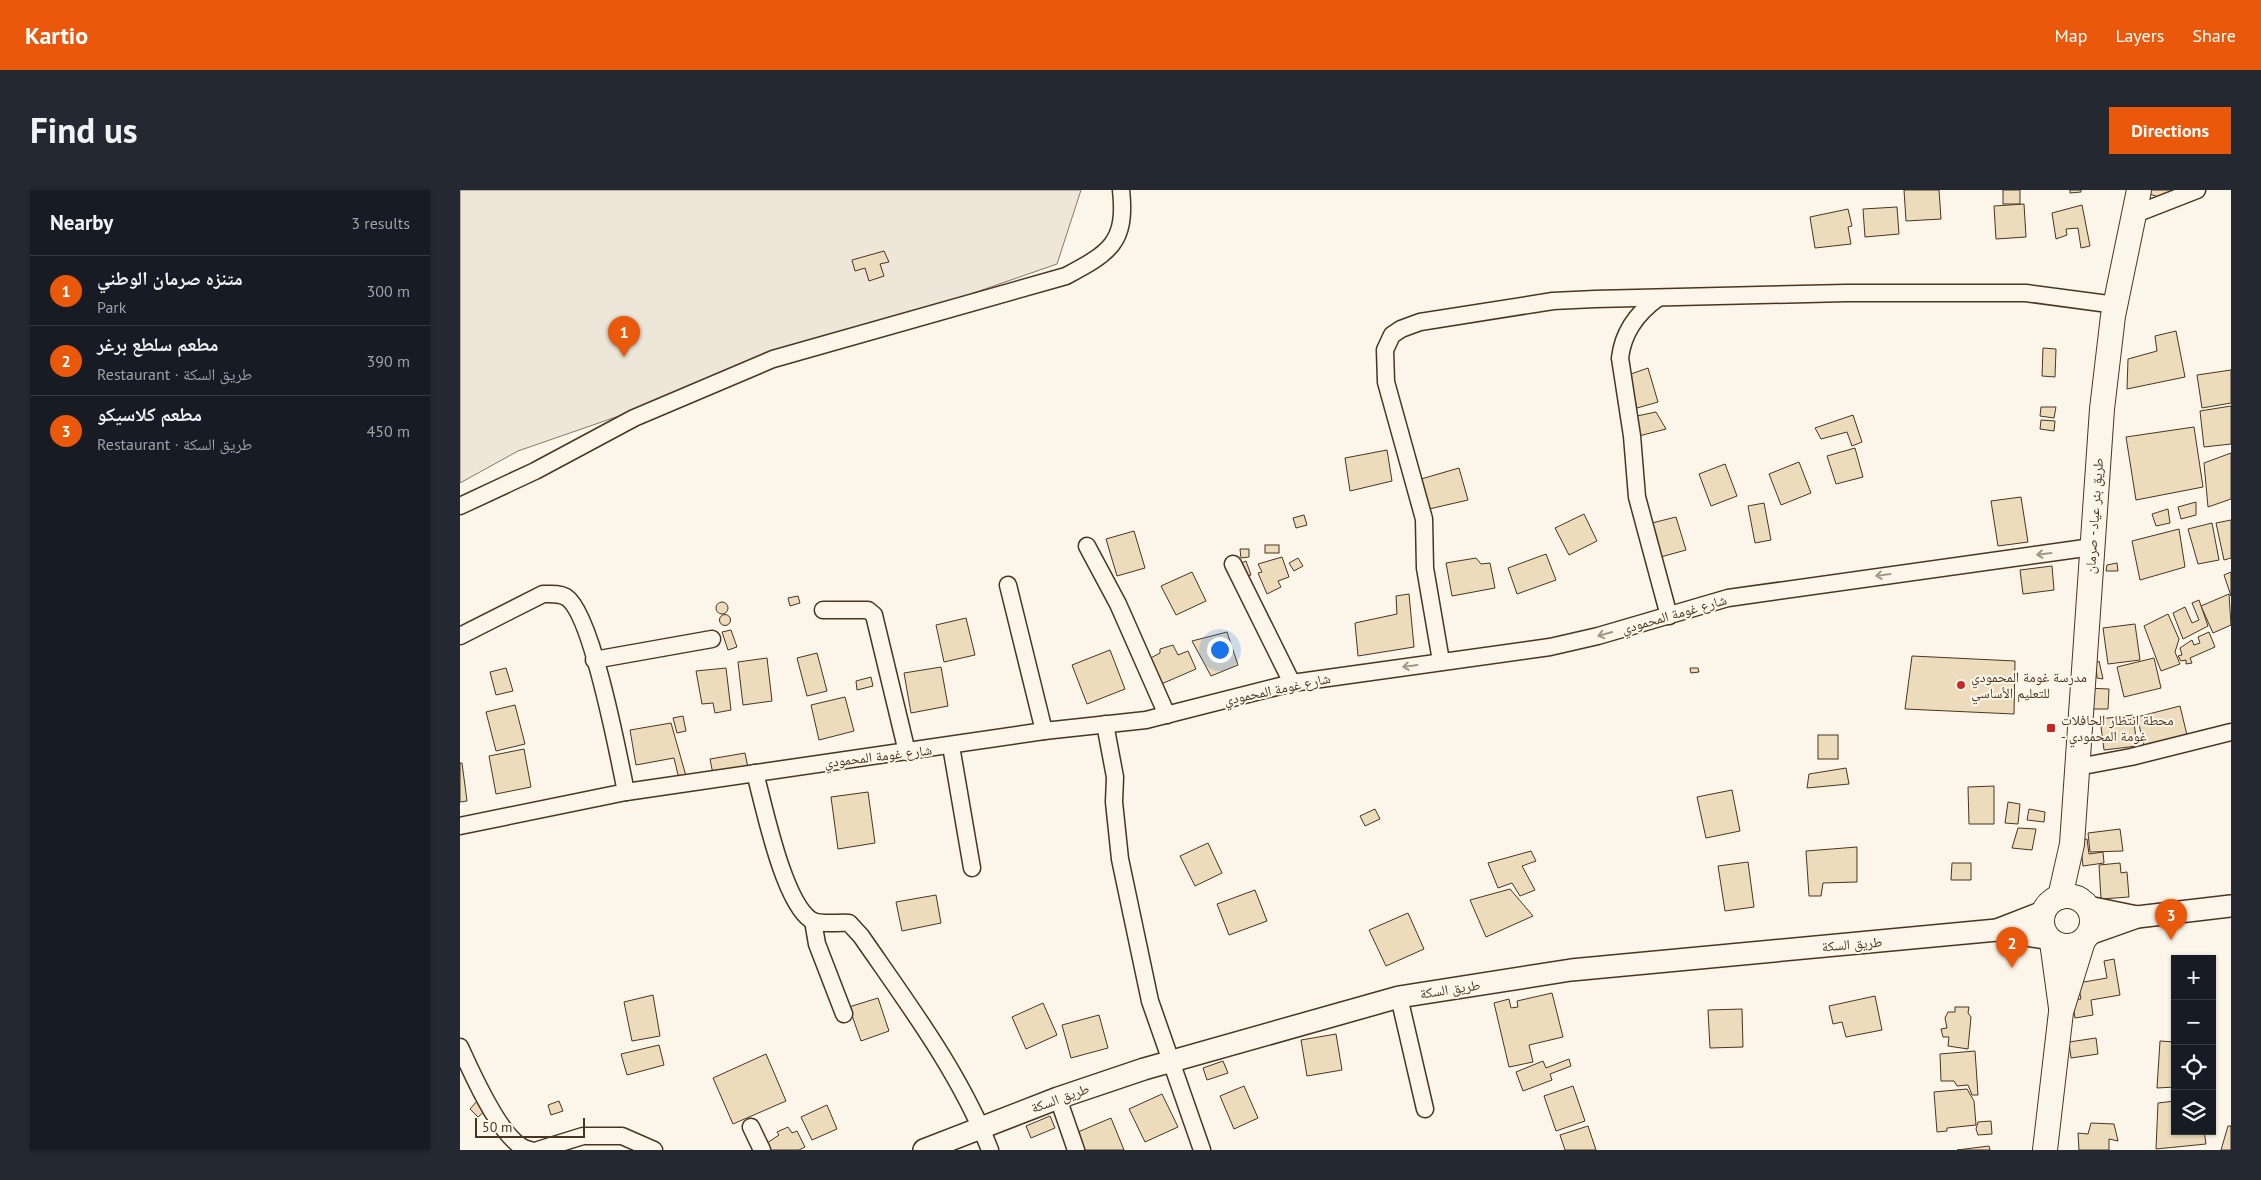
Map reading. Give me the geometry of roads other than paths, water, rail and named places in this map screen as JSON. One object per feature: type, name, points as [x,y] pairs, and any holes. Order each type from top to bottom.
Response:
[{"type":"highway","name":"طريق بئر عياد - صرمان","points":[[2068,904],[2102,409],[2116,305],[2139,190]]},
{"type":"highway","points":[[2045,1150],[2061,1012],[2092,925],[2092,916],[2068,904],[2042,925],[2051,941],[2061,1012]]},
{"type":"highway","points":[[2051,941],[2066,946],[2086,938]]},
{"type":"main road","name":"طريق السكة","points":[[924,1150],[1058,1098],[1170,1062],[1399,997],[1572,970],[1997,930],[2068,904]]},
{"type":"main road","points":[[2068,904],[2137,917]]},
{"type":"main road","points":[[2086,938],[2137,917],[2231,906]]},
{"type":"main road","name":"طريق السكة","points":[[1997,930],[2051,941]]},
{"type":"street","points":[[460,506],[535,471],[634,418],[773,359],[1066,276],[1099,258],[1118,237],[1122,221],[1121,190]]},
{"type":"street","points":[[2133,215],[2197,190]]},
{"type":"street","points":[[1441,661],[1425,568],[1424,519],[1386,382],[1385,350],[1392,335],[1401,329],[1420,322],[1553,301],[1846,293],[2026,293],[2116,305]]},
{"type":"street","points":[[1658,298],[1643,309],[1632,322],[1622,345],[1620,358],[1632,436],[1636,496],[1669,616]]},
{"type":"street","points":[[1087,546],[1118,604],[1167,715]]},
{"type":"street","name":"شارع غومة المحمودي","points":[[460,826],[626,792],[1044,731],[1146,720],[1292,683],[1550,647],[1669,616],[1728,598],[2092,547]]},
{"type":"street","points":[[1233,564],[1292,683]]},
{"type":"street","points":[[1008,585],[1044,731]]},
{"type":"street","points":[[460,636],[543,594],[557,594],[566,597],[584,625],[613,728],[626,792]]},
{"type":"street","points":[[823,610],[868,610],[874,615],[907,752]]},
{"type":"street","points":[[594,660],[712,639]]},
{"type":"street","points":[[1105,724],[1115,777],[1114,802],[1120,859],[1150,1001],[1202,1150]]},
{"type":"street","points":[[2078,767],[2131,757],[2231,732]]},
{"type":"street","points":[[951,746],[972,868]]},
{"type":"street","points":[[756,772],[780,866],[801,912],[813,921],[849,923],[861,936],[940,1051],[982,1127],[990,1150]]},
{"type":"street","points":[[813,921],[817,944],[844,1014]]},
{"type":"street","points":[[1399,997],[1424,1109]]},
{"type":"street","points":[[460,1047],[480,1090],[503,1130],[525,1149],[530,1150]]},
{"type":"street","points":[[1058,1098],[1076,1150]]},
{"type":"street","points":[[751,1127],[762,1150]]},
{"type":"street","points":[[538,1150],[583,1136],[622,1136],[654,1150]]},
{"type":"place","name":"متنزه صرمان الوطني","points":[[624,357]]},
{"type":"place","name":"مدرسة غومة المحمودي للتعليم الأساسي","points":[[1961,685]]},
{"type":"place","name":"محطة انتظار الحافلات - غومة المحمودي","points":[[2051,728]]},
{"type":"place","name":"مطعم كلاسيكو","points":[[2171,940]]},
{"type":"place","name":"مطعم سلطع برغر","points":[[2012,968]]}]
